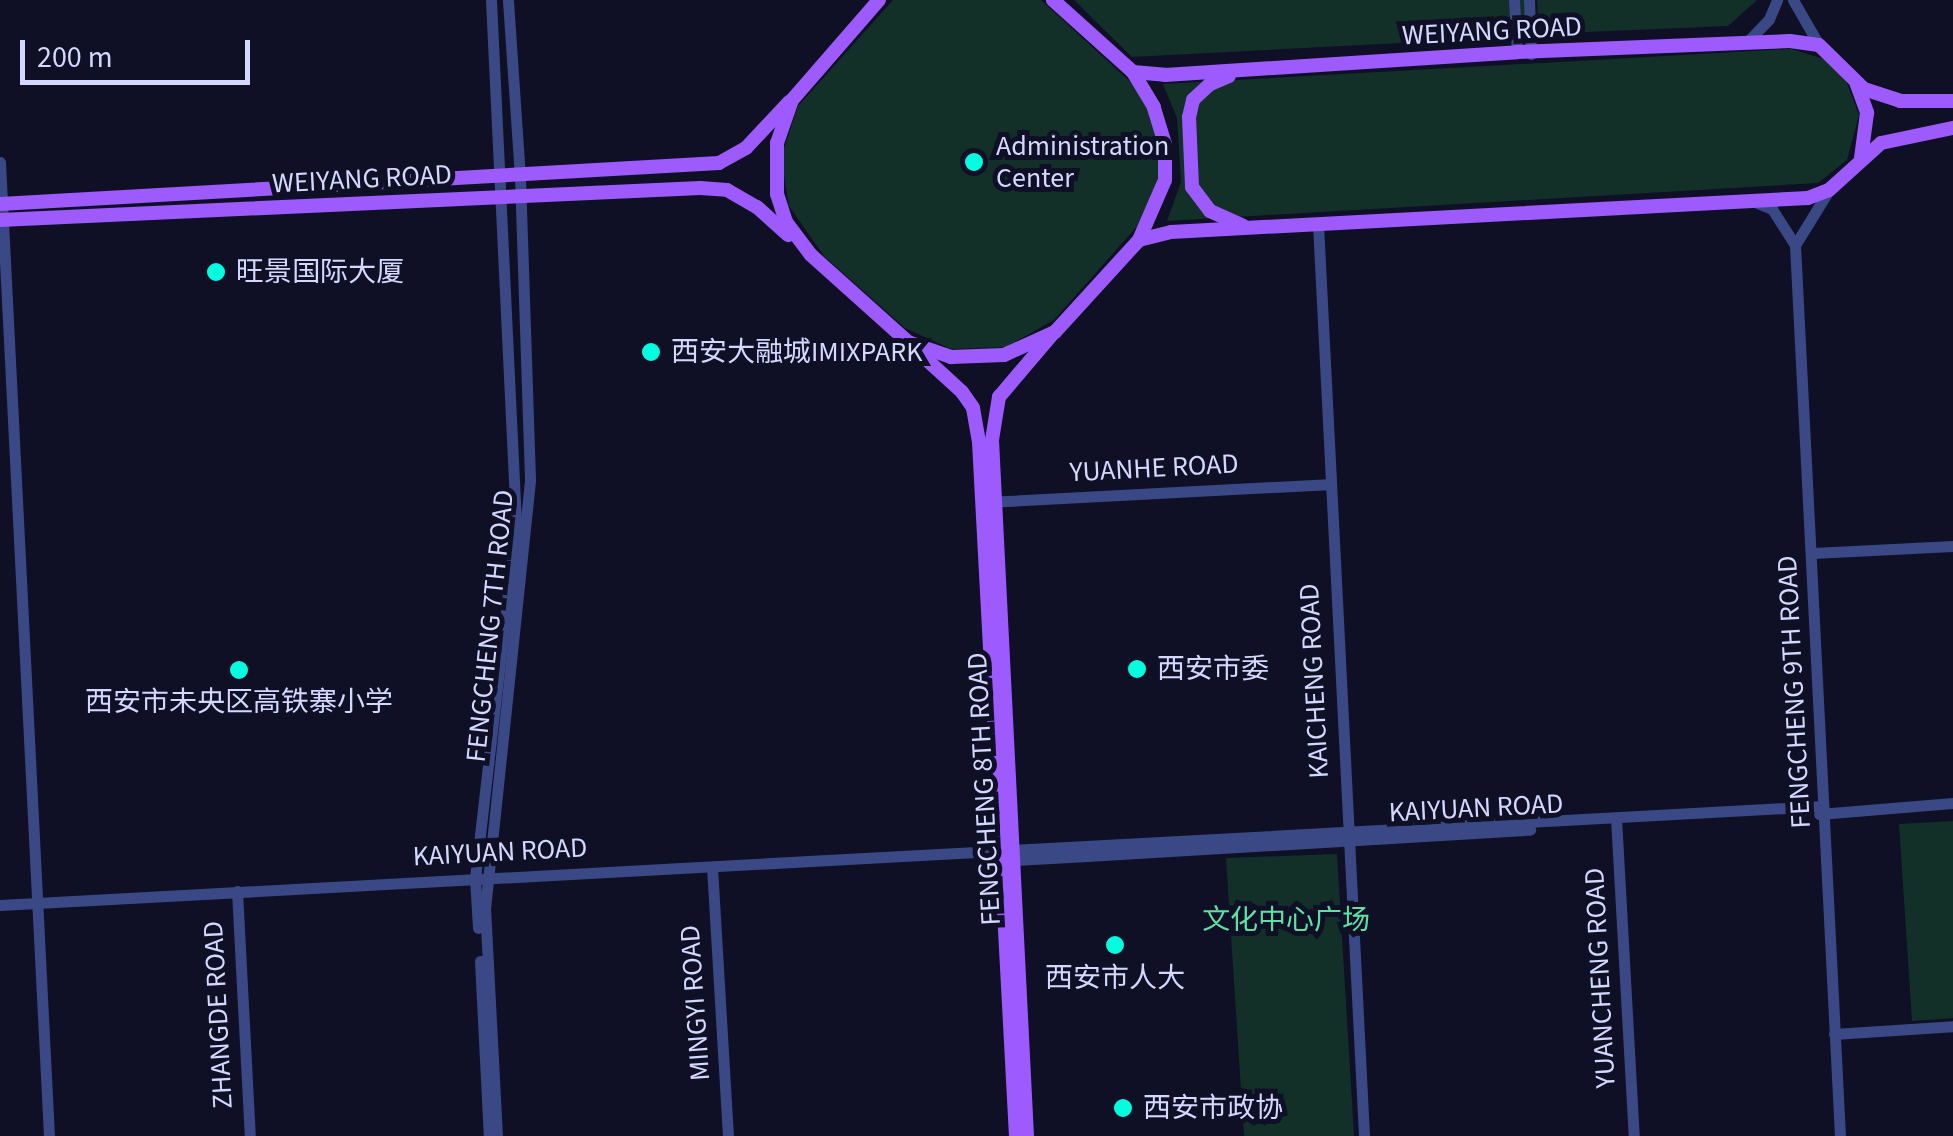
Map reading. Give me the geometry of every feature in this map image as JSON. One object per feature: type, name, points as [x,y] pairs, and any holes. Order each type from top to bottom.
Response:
[{"type":"main road","points":[[879,0],[792,100],[777,143],[776,180],[786,222],[811,255],[908,342],[972,408],[988,502]]},
{"type":"main road","points":[[988,502],[998,396],[1139,240],[1165,180],[1165,144],[1154,107],[1134,72],[1053,0]]},
{"type":"main road","name":"WEIYANG ROAD","points":[[1134,72],[1165,75],[1748,41],[1819,45]]},
{"type":"main road","points":[[1819,45],[1864,89],[1900,102],[1953,102]]},
{"type":"main road","points":[[1243,70],[1210,84],[1193,100],[1189,117],[1192,188],[1198,201],[1247,228]]},
{"type":"main road","points":[[1854,77],[1867,113],[1861,158]]},
{"type":"main road","name":"WEIYANG ROAD","points":[[1,212],[719,163],[746,148],[792,100]]},
{"type":"main road","points":[[1139,240],[1172,232],[1808,198],[1829,190],[1881,143],[1953,128]]},
{"type":"main road","name":"WEIYANG ROAD","points":[[1,212],[727,190],[757,207],[811,255]]},
{"type":"main road","points":[[908,342],[951,356],[1004,355],[1055,332]]},
{"type":"main road","name":"FENGCHENG 8TH ROAD","points":[[988,502],[1027,1136]]},
{"type":"main road","name":"FENGCHENG 8TH ROAD","points":[[1010,854],[1016,1136]]},
{"type":"street","name":"FENGCHENG 7TH ROAD","points":[[488,1136],[481,877],[516,523],[491,0]]},
{"type":"street","name":"FENGCHENG 7TH ROAD","points":[[497,1136],[481,877],[529,522],[521,195],[508,0]]},
{"type":"street","points":[[1514,0],[1524,53]]},
{"type":"street","points":[[1524,53],[1528,0]]},
{"type":"street","points":[[1748,41],[1770,19],[1776,0]]},
{"type":"street","points":[[1794,0],[1819,45]]},
{"type":"street","points":[[0,162],[35,903],[50,1136]]},
{"type":"street","points":[[1753,201],[1772,209],[1796,245],[1829,190]]},
{"type":"street","name":"KAICHENG ROAD","points":[[1318,224],[1328,484],[1364,1136]]},
{"type":"street","name":"FENGCHENG 9TH ROAD","points":[[1796,245],[1840,1136]]},
{"type":"street","name":"YUANHE ROAD","points":[[988,502],[1328,484]]},
{"type":"street","points":[[1813,552],[1953,546]]},
{"type":"street","name":"KAIYUAN ROAD","points":[[0,904],[1953,803]]},
{"type":"street","name":"YUANCHENG ROAD","points":[[1616,821],[1634,1136]]},
{"type":"street","name":"MINGYI ROAD","points":[[712,868],[728,1136]]},
{"type":"street","name":"ZHANGDE ROAD","points":[[237,891],[250,1136]]},
{"type":"street","points":[[1834,1034],[1953,1026]]},
{"type":"green space","points":[[893,0],[1041,0],[1136,87],[1146,104],[1160,148],[1159,175],[1141,222],[1054,320],[1006,347],[951,349],[905,328],[824,256],[789,206],[781,157],[798,106]]},
{"type":"green space","points":[[1074,0],[1533,0],[1535,36],[1132,57]]},
{"type":"green space","points":[[1537,0],[1757,0],[1728,26],[1539,34]]},
{"type":"green space","points":[[1791,49],[1824,59],[1846,80],[1859,115],[1847,160],[1818,183],[1167,221],[1181,182],[1177,118],[1163,84]]},
{"type":"green space","points":[[1953,821],[1953,1018],[1912,1021],[1899,824]]},
{"type":"green space","name":"文化中心广场","points":[[1337,854],[1354,1136],[1244,1136],[1226,858]]},
{"type":"place","name":"Administration Center","points":[[974,162]]},
{"type":"place","name":"旺景国际大厦","points":[[216,272]]},
{"type":"place","name":"西安大融城IMIXPARK","points":[[651,352]]},
{"type":"place","name":"西安市委","points":[[1137,669]]},
{"type":"place","name":"西安市未央区高铁寨小学","points":[[239,670]]},
{"type":"place","name":"西安市人大","points":[[1115,945]]},
{"type":"place","name":"西安市政协","points":[[1123,1108]]}]
